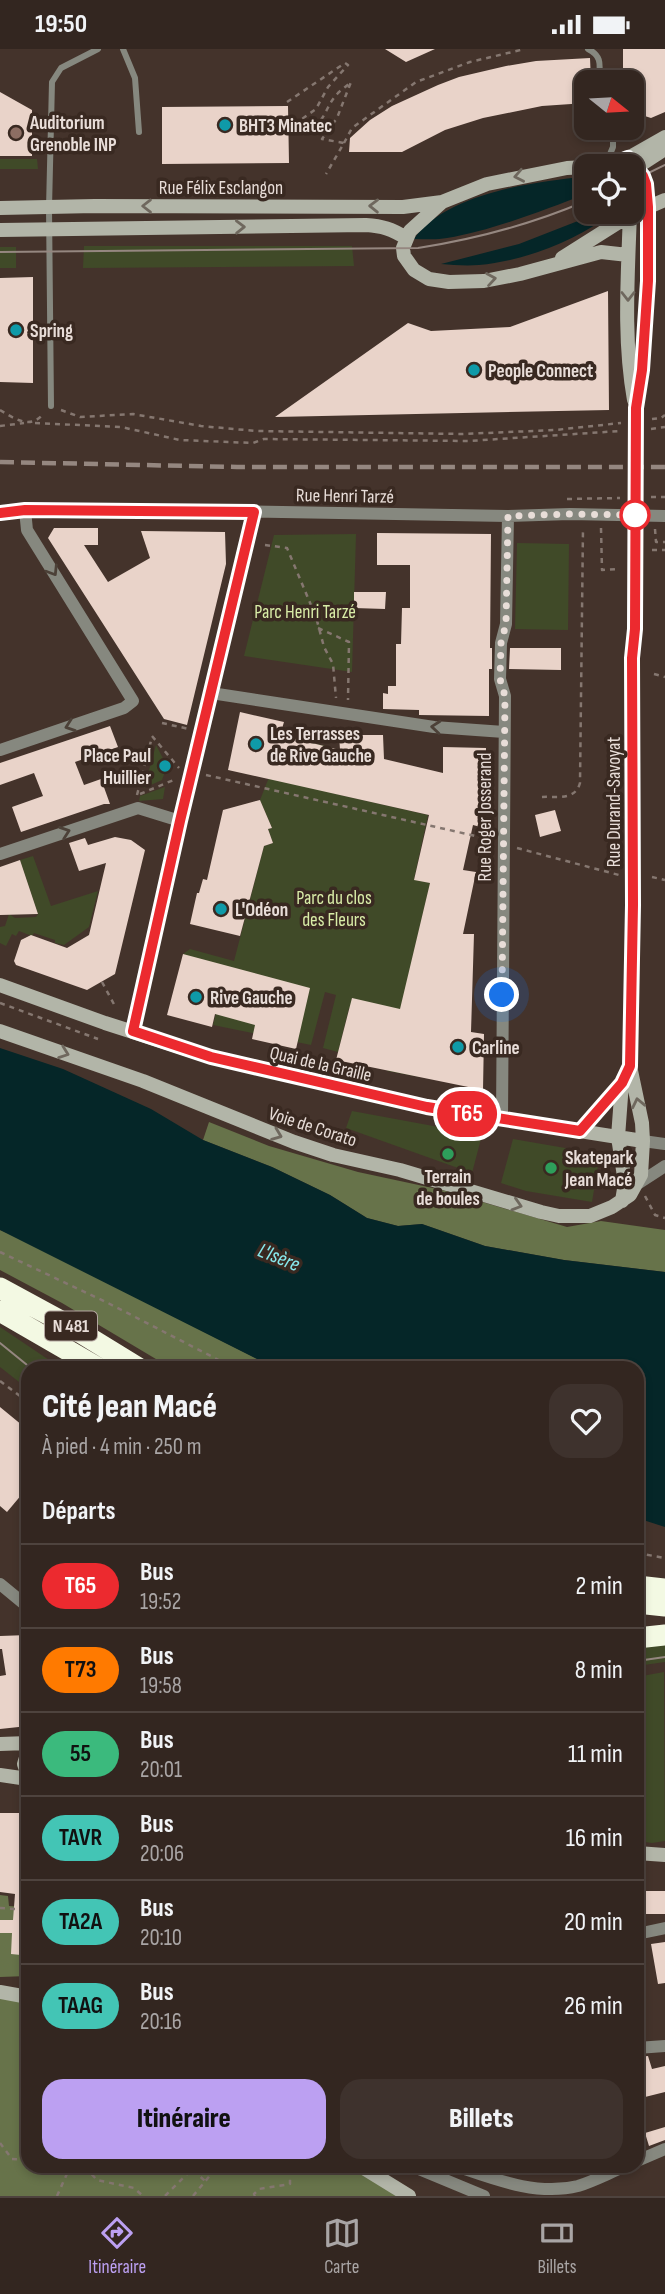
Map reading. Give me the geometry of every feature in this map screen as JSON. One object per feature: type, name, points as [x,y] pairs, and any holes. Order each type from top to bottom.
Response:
[{"type":"highway","name":"N 481","points":[[0,1289],[70,1326],[127,1361]]},
{"type":"highway","name":"N 481","points":[[0,1311],[86,1361]]},
{"type":"highway","points":[[644,1586],[665,1589]]},
{"type":"highway","points":[[644,1604],[665,1606]]},
{"type":"highway","points":[[644,1637],[665,1635]]},
{"type":"street","points":[[644,156],[665,137]]},
{"type":"street","points":[[644,160],[665,149]]},
{"type":"street","points":[[574,168],[506,179],[442,202],[405,238],[402,248],[404,256],[414,270],[429,279],[449,282],[484,281],[520,274],[601,252],[628,255]]},
{"type":"street","points":[[636,408],[642,370],[648,281],[648,207],[644,182]]},
{"type":"street","points":[[644,208],[665,200]]},
{"type":"street","name":"Rue Félix Esclangon","points":[[0,208],[403,207],[442,202]]},
{"type":"street","points":[[552,264],[613,224]]},
{"type":"street","points":[[629,224],[628,369],[636,408]]},
{"type":"street","name":"Rue Félix Esclangon","points":[[0,230],[366,225],[393,230],[405,238]]},
{"type":"street","name":"Rue Durand-Savoyat","points":[[636,408],[630,1066],[643,1141]]},
{"type":"street","points":[[0,750],[124,708],[133,701],[27,530],[25,510]]},
{"type":"street","name":"Rue Henri Tarzé","points":[[0,514],[25,510],[665,516]]},
{"type":"street","points":[[133,1031],[180,821],[186,770],[211,694],[254,512]]},
{"type":"street","name":"Rue Roger Josserand","points":[[502,1119],[505,696],[500,679],[501,643],[506,624],[508,516]]},
{"type":"street","points":[[211,694],[434,727],[504,731]]},
{"type":"street","points":[[0,854],[138,808],[180,821]]},
{"type":"street","name":"Quai de la Graille","points":[[0,985],[211,1057],[427,1107],[643,1141]]},
{"type":"street","name":"Voie de Corato","points":[[0,1031],[143,1081],[333,1155],[400,1170],[559,1216],[590,1216],[622,1201],[639,1183],[665,1165]]},
{"type":"street","name":"Rue Durand-Savoyat","points":[[580,1131],[622,1083],[630,1066]]},
{"type":"street","points":[[622,1083],[618,1137],[625,1183],[622,1201]]},
{"type":"street","points":[[639,1183],[643,1164],[643,1141],[665,1144]]},
{"type":"street","points":[[0,1584],[21,1601]]},
{"type":"street","points":[[0,1744],[21,1743]]},
{"type":"street","points":[[0,1775],[21,1777]]},
{"type":"street","points":[[644,1854],[665,1855]]},
{"type":"street","points":[[644,1932],[665,1928]]},
{"type":"street","points":[[0,1992],[21,1996]]},
{"type":"street","points":[[644,2048],[665,2046]]},
{"type":"street","points":[[644,2158],[665,2149]]},
{"type":"street","points":[[372,2173],[409,2196]]},
{"type":"street","points":[[428,2173],[484,2196]]},
{"type":"street","points":[[477,2173],[526,2189],[554,2189],[576,2186],[609,2173]]},
{"type":"lane","points":[[51,406],[49,208],[52,82],[61,68],[98,49]]},
{"type":"lane","points":[[123,49],[135,78],[139,132]]},
{"type":"lane","points":[[589,49],[597,54],[600,70]]},
{"type":"lane","points":[[611,154],[614,140]]},
{"type":"lane","points":[[614,146],[621,154]]},
{"type":"path","points":[[326,174],[352,128],[416,82],[470,62],[525,49]]},
{"type":"path","points":[[287,102],[345,63],[348,65],[328,87],[316,109],[292,126],[296,129],[312,127],[325,116],[336,95],[351,82],[337,118],[321,139],[344,142]]},
{"type":"path","points":[[0,426],[38,421],[51,406],[80,417],[134,414],[201,426],[268,431],[500,433],[622,422]]},
{"type":"path","points":[[0,410],[23,422],[121,427],[180,440],[253,443],[264,439],[469,441],[627,430]]},
{"type":"path","points":[[648,420],[665,415]]},
{"type":"path","points":[[648,429],[665,427]]},
{"type":"path","points":[[542,797],[573,795],[578,791],[580,783],[583,527]]},
{"type":"path","points":[[601,529],[601,570],[618,569]]},
{"type":"path","points":[[656,531],[656,542],[665,542]]},
{"type":"path","points":[[265,545],[286,548],[307,594],[324,647],[333,664],[335,705]]},
{"type":"path","points":[[652,550],[665,550]]},
{"type":"path","points":[[318,628],[349,642],[348,707]]},
{"type":"path","points":[[654,674],[665,677]]},
{"type":"path","points":[[162,723],[190,729]]},
{"type":"path","points":[[177,778],[137,795],[152,736],[186,770],[489,839]]},
{"type":"path","points":[[514,847],[619,875]]},
{"type":"path","points":[[652,877],[665,880]]},
{"type":"path","points":[[102,982],[116,1008]]},
{"type":"path","points":[[0,1003],[98,1039]]},
{"type":"path","points":[[639,1183],[655,1215],[665,1218]]},
{"type":"path","points":[[0,1252],[74,1286],[220,1361]]},
{"type":"path","points":[[0,1381],[21,1397]]},
{"type":"path","points":[[644,1554],[665,1558]]},
{"type":"path","points":[[0,1908],[21,1910]]},
{"type":"path","points":[[0,2144],[12,2159],[21,2160]]},
{"type":"path","points":[[57,2196],[67,2173]]},
{"type":"path","points":[[91,2173],[97,2180],[134,2188],[143,2196]]},
{"type":"path","points":[[165,2196],[186,2173]]},
{"type":"path","points":[[196,2173],[205,2181]]},
{"type":"path","points":[[193,2196],[211,2173]]},
{"type":"path","points":[[255,2196],[259,2189],[290,2184],[291,2177],[288,2173]]},
{"type":"green space","points":[[0,159],[37,159],[38,169],[0,169]]},
{"type":"green space","points":[[84,246],[352,246],[354,266],[83,268]]},
{"type":"green space","points":[[0,247],[16,247],[16,268],[0,268]]},
{"type":"green space","name":"Parc Henri Tarzé","points":[[356,534],[352,672],[244,656],[274,535]]},
{"type":"green space","points":[[517,543],[569,544],[568,630],[515,629]]},
{"type":"green space","name":"Parc du clos des Fleurs","points":[[285,737],[330,747],[334,762],[332,793],[428,815],[414,879],[430,883],[408,977],[432,1019],[420,1077],[387,1071],[398,1020],[349,1008],[338,1052],[323,1048],[336,995],[325,992],[311,1045],[213,1025],[224,981],[180,969],[183,954],[190,949],[234,961],[264,846],[273,843],[268,829],[272,828],[260,800]]},
{"type":"green space","points":[[156,745],[167,766],[162,780],[144,788]]},
{"type":"green space","points":[[165,787],[163,799],[139,801],[140,796]]},
{"type":"green space","points":[[33,856],[51,906],[98,891],[89,927],[64,945],[34,933],[32,936],[19,931],[16,936],[12,934],[6,946],[0,943],[0,927],[5,926],[9,914],[15,918],[36,917],[38,914],[20,860]]},
{"type":"green space","name":"Terrain de boules","points":[[352,1111],[482,1135],[472,1173],[346,1128]]},
{"type":"green space","points":[[209,1122],[269,1146],[358,1172],[442,1190],[567,1227],[601,1221],[665,1230],[665,1272],[564,1260],[485,1246],[422,1224],[398,1226],[367,1218],[330,1195],[272,1167],[203,1140]]},
{"type":"green space","name":"Skatepark Jean Macé","points":[[513,1139],[600,1154],[592,1202],[526,1191],[501,1183]]},
{"type":"green space","points":[[0,1230],[261,1361],[159,1361],[62,1303],[0,1270]]},
{"type":"green space","points":[[0,1327],[51,1361],[21,1361],[21,1384],[0,1367]]},
{"type":"green space","points":[[665,1642],[665,1662],[644,1665],[644,1645]]},
{"type":"green space","points":[[664,1672],[665,1841],[652,1843],[644,1842],[644,1676]]},
{"type":"green space","points":[[0,1895],[8,1896],[9,1906],[21,1907],[21,1976],[0,1977]]},
{"type":"green space","points":[[0,1993],[21,1997],[21,2173],[372,2173],[409,2196],[0,2196]]},
{"type":"water","points":[[574,178],[574,199],[464,235],[414,239],[446,211],[491,193],[539,182]]},
{"type":"water","points":[[574,223],[596,224],[567,240],[515,259],[479,265],[441,264],[519,244]]},
{"type":"water","name":"L'Isère","points":[[0,1048],[63,1069],[151,1109],[203,1140],[272,1167],[330,1195],[367,1218],[398,1226],[422,1224],[485,1246],[564,1260],[665,1272],[665,1527],[644,1520],[644,1361],[261,1361],[0,1230]]},
{"type":"building","points":[[385,49],[435,49],[406,62]]},
{"type":"building","points":[[623,49],[665,49],[665,112],[651,118],[644,116],[644,70],[623,70]]},
{"type":"building","points":[[590,58],[590,70],[574,70],[574,104],[542,106],[483,118],[445,130],[402,152],[349,152],[350,138],[370,120],[392,106],[459,77],[536,61]]},
{"type":"building","name":"Auditorium Grenoble INP","points":[[0,92],[32,110],[32,156],[0,156]]},
{"type":"building","name":"BHT3 Minatec","points":[[288,106],[289,163],[162,164],[162,107]]},
{"type":"building","name":"Spring","points":[[33,277],[33,383],[0,382],[0,278]]},
{"type":"building","name":"People Connect","points":[[608,291],[609,410],[275,417],[408,323],[431,331],[510,327]]},
{"type":"building","points":[[54,528],[98,528],[98,545],[84,545],[108,582],[150,558],[141,531],[225,532],[226,564],[187,725],[164,719],[48,538]]},
{"type":"building","points":[[377,533],[491,534],[492,669],[489,669],[489,716],[419,715],[419,710],[383,709],[383,693],[388,694],[388,686],[396,686],[396,644],[401,644],[402,608],[410,608],[410,565],[377,565]]},
{"type":"building","points":[[354,592],[386,592],[385,609],[354,608]]},
{"type":"building","points":[[510,648],[561,648],[561,670],[509,669]]},
{"type":"building","points":[[240,712],[284,722],[280,735],[340,750],[339,735],[383,735],[384,759],[443,773],[443,747],[486,748],[484,828],[473,825],[463,870],[476,872],[463,934],[474,934],[471,1032],[484,1034],[483,1090],[336,1060],[352,998],[400,1009],[430,883],[414,880],[429,815],[228,770]]},
{"type":"building","points":[[110,726],[118,747],[75,762],[84,785],[101,779],[110,804],[21,832],[12,807],[43,796],[34,773],[0,785],[0,763]]},
{"type":"building","points":[[260,800],[272,828],[268,829],[273,843],[264,846],[240,936],[190,924],[197,893],[203,879],[207,880],[223,810]]},
{"type":"building","points":[[555,810],[561,831],[540,837],[535,815]]},
{"type":"building","points":[[115,837],[131,840],[145,850],[115,974],[87,990],[16,965],[14,961],[21,940],[31,935],[67,948],[89,935],[106,863],[79,871],[69,843],[85,838],[88,845]]},
{"type":"building","points":[[20,860],[38,914],[0,915],[0,867]]},
{"type":"building","points":[[183,954],[310,988],[296,1049],[252,1039],[255,1025],[215,1014],[212,1027],[167,1015]]},
{"type":"building","points":[[0,1407],[21,1424],[21,1495],[7,1512],[0,1506]]},
{"type":"building","points":[[21,1635],[21,1727],[0,1729],[0,1676],[6,1675],[0,1636]]},
{"type":"building","points":[[0,1813],[21,1813],[21,1955],[11,1954],[12,1933],[0,1933],[0,1920],[13,1920],[15,1894],[0,1892]]},
{"type":"building","points":[[644,1891],[665,1891],[665,1914],[644,1914]]},
{"type":"building","points":[[665,1942],[665,1983],[658,1984],[651,1944]]},
{"type":"building","points":[[644,2056],[648,2056],[652,2069],[665,2066],[665,2092],[644,2097]]},
{"type":"building","points":[[665,2127],[665,2140],[649,2146],[645,2133]]},
{"type":"tram line","points":[[644,175],[665,165]]},
{"type":"tram line","points":[[0,252],[418,248],[504,230],[574,206]]},
{"type":"tram line","points":[[0,1343],[22,1361]]},
{"type":"tram line","points":[[644,1660],[665,1657]]},
{"type":"railway","points":[[0,462],[237,467],[665,467]]},
{"type":"bus line","name":"T65","points":[[0,513],[25,510],[254,512],[133,1031],[211,1057],[427,1107],[580,1131],[622,1083],[630,1066],[636,408],[642,370],[649,259],[648,207],[644,179]]},
{"type":"place","name":"BHT3 Minatec","points":[[225,125]]},
{"type":"place","name":"Auditorium Grenoble INP","points":[[16,133]]},
{"type":"place","name":"Spring","points":[[16,330]]},
{"type":"place","name":"People Connect","points":[[474,370]]},
{"type":"place","name":"Les Terrasses de Rive Gauche","points":[[256,744]]},
{"type":"place","name":"Place Paul Huillier","points":[[165,766]]},
{"type":"place","name":"L'Odéon","points":[[221,909]]},
{"type":"place","name":"Rive Gauche","points":[[196,997]]},
{"type":"place","name":"Carline","points":[[458,1047]]},
{"type":"place","name":"Terrain de boules","points":[[448,1154]]},
{"type":"place","name":"Skatepark Jean Macé","points":[[551,1168]]},
{"type":"route","points":[[502,995],[505,696],[500,679],[501,643],[506,624],[508,516],[635,515]]}]
